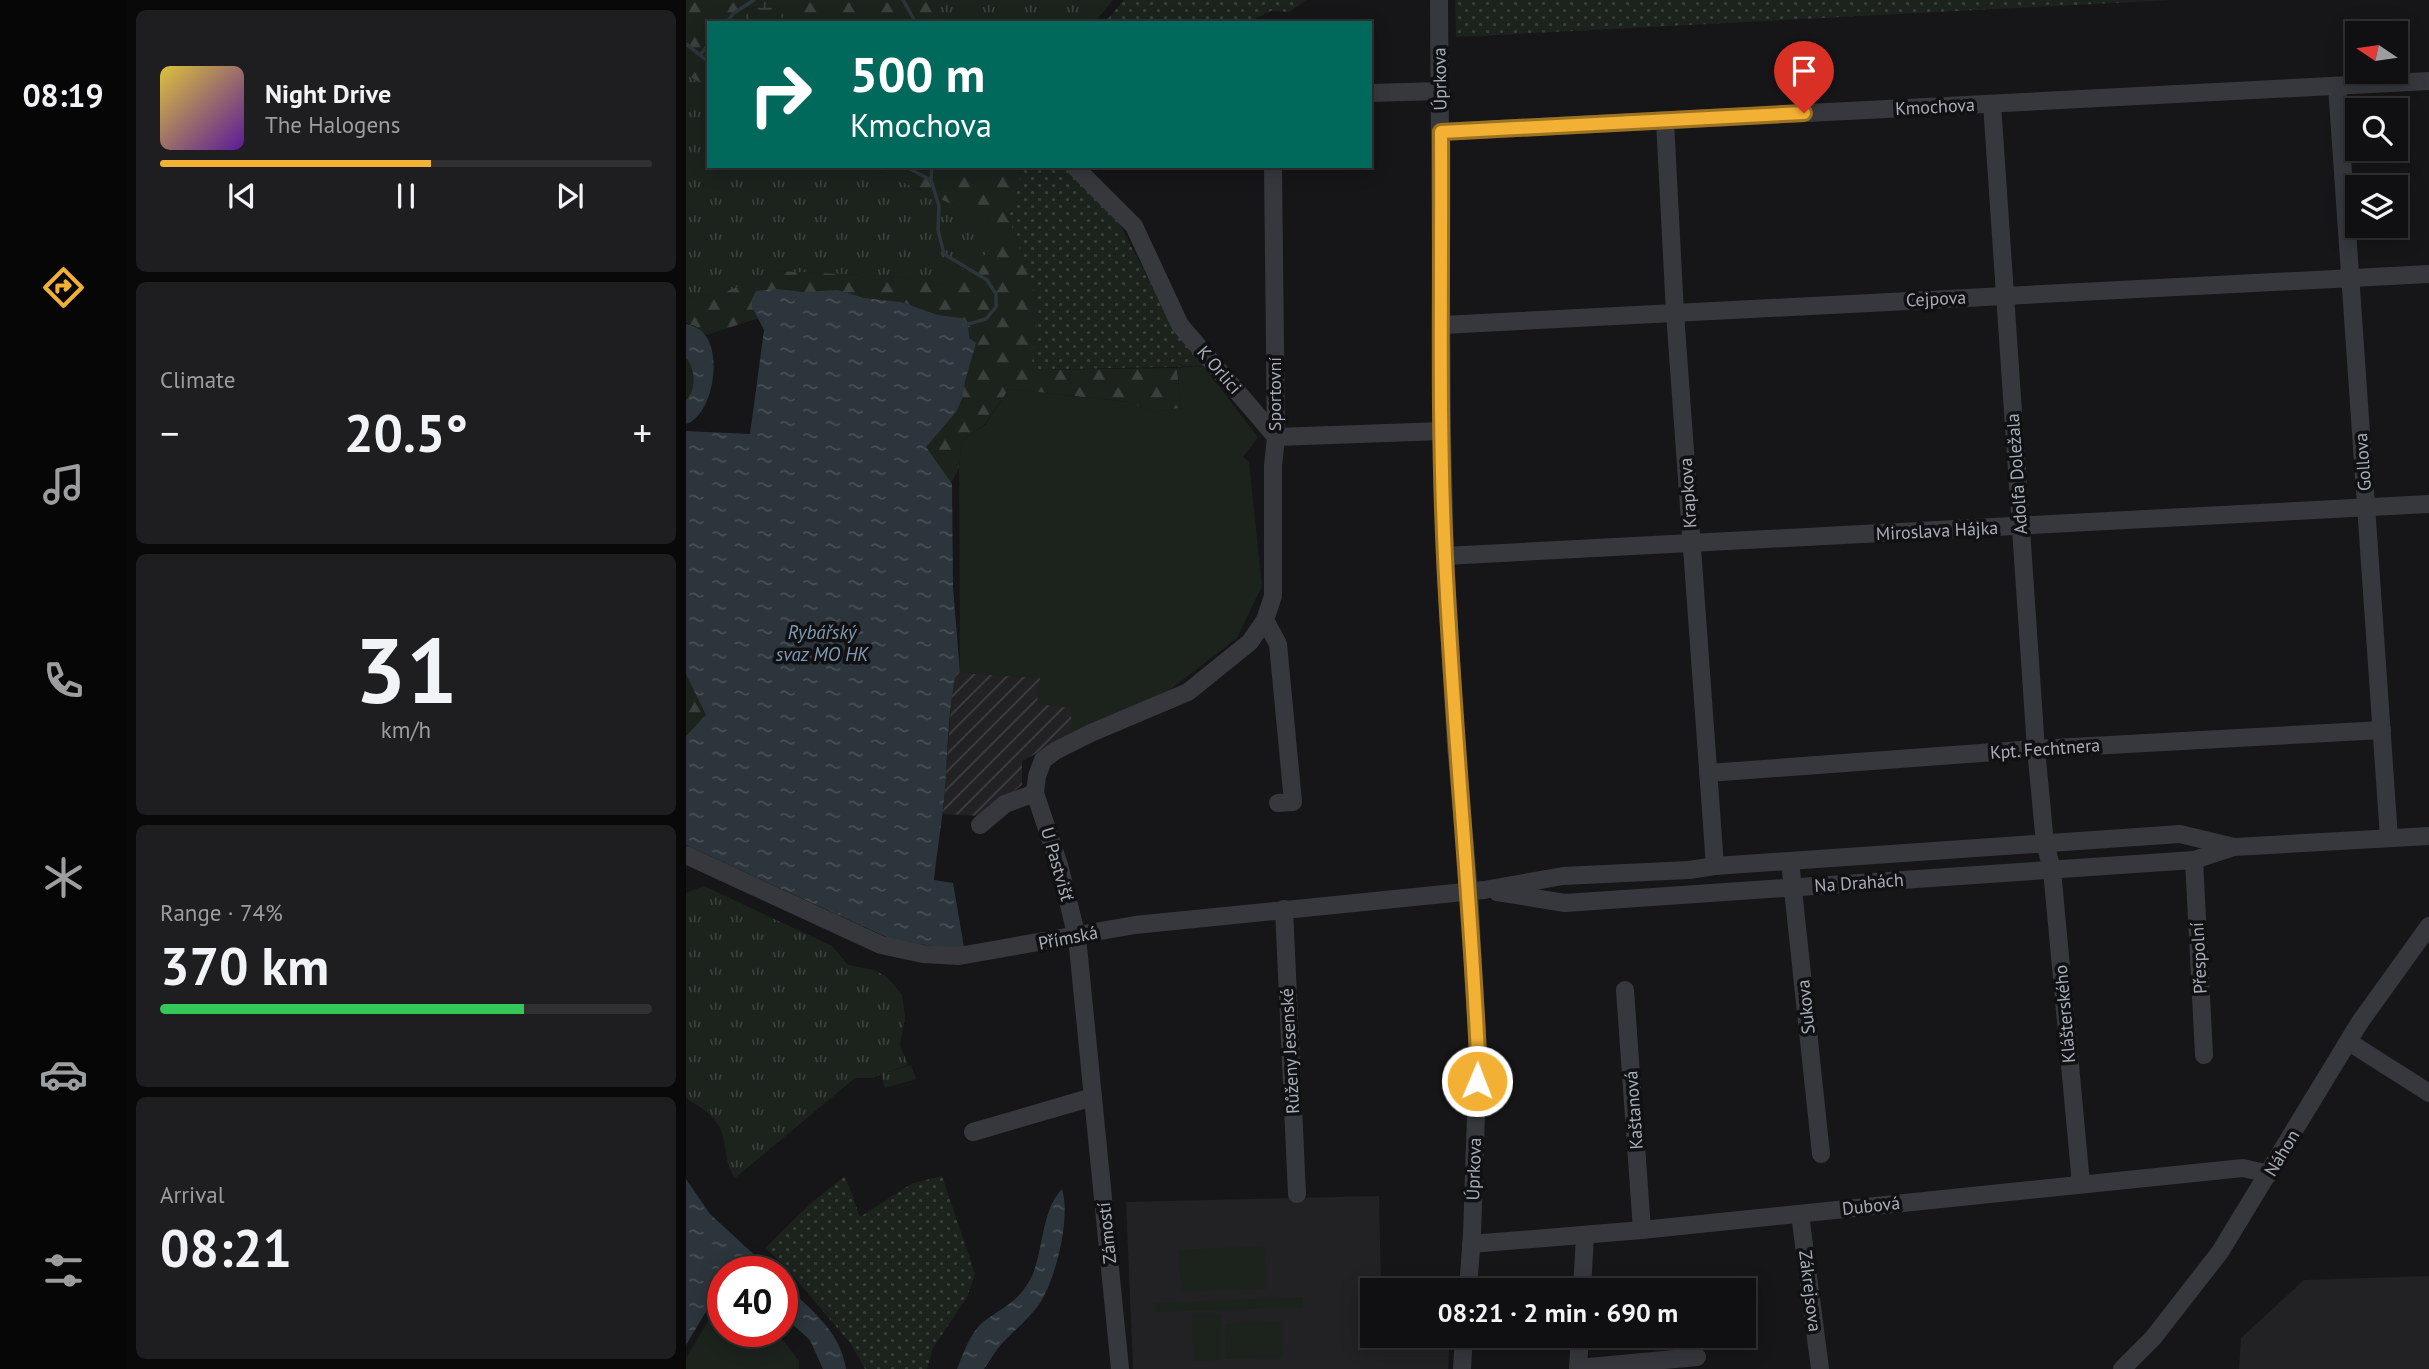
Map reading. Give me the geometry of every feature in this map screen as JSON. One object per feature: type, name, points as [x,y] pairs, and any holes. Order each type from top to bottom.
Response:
[{"type":"street","name":"Úprkova","points":[[1439,0],[1441,431],[1445,556],[1456,746],[1476,890],[1478,1055],[1469,1278]]},
{"type":"street","name":"Kmochova","points":[[1441,132],[2429,81]]},
{"type":"street","name":"Gollova","points":[[2337,86],[2389,838]]},
{"type":"street","points":[[1372,93],[1441,91]]},
{"type":"street","name":"Adolfa Doležala","points":[[1992,104],[2036,749],[2045,843]]},
{"type":"street","name":"Krapkova","points":[[1665,121],[1675,313],[1715,866]]},
{"type":"street","name":"K Orlici","points":[[1076,168],[1134,226],[1180,326],[1276,437]]},
{"type":"street","name":"Sportovní","points":[[1035,793],[1043,760],[1055,751],[1188,692],[1215,673],[1250,642],[1265,620],[1273,596],[1273,466],[1276,437],[1273,168]]},
{"type":"street","name":"Cejpova","points":[[1442,325],[2429,274]]},
{"type":"street","points":[[1276,437],[1441,431]]},
{"type":"street","name":"Miroslava Hájka","points":[[1445,556],[2429,505]]},
{"type":"street","points":[[1265,620],[1278,644],[1293,802],[1278,803]]},
{"type":"street","name":"Kpt. Fechtnera","points":[[1708,773],[2036,749],[2382,730]]},
{"type":"street","points":[[980,825],[1005,804],[1035,793]]},
{"type":"street","name":"U Pastvišť","points":[[1035,793],[1059,866],[1077,937]]},
{"type":"street","name":"Na Drahách","points":[[1476,890],[1563,876],[1689,870],[2180,834],[2234,847]]},
{"type":"street","name":"Na Drahách","points":[[1476,890],[1564,903],[2194,860],[2234,847],[2429,836]]},
{"type":"street","name":"Klášterského","points":[[2045,843],[2052,870],[2081,1184]]},
{"type":"street","name":"Přímská","points":[[686,855],[881,945],[923,954],[959,956],[1135,925],[1476,890]]},
{"type":"street","name":"Přespolní","points":[[2194,860],[2204,1055]]},
{"type":"street","name":"Sukova","points":[[1790,861],[1821,1154]]},
{"type":"street","name":"Růženy Jesenské","points":[[1284,909],[1297,1194]]},
{"type":"street","name":"Náhon","points":[[2122,1369],[2153,1338],[2220,1252],[2360,1022],[2429,926]]},
{"type":"street","name":"Zámostí","points":[[1077,937],[1120,1369]]},
{"type":"street","name":"Kaštanová","points":[[1625,990],[1642,1230]]},
{"type":"street","points":[[2349,1042],[2429,1093]]},
{"type":"street","points":[[973,1132],[1093,1097]]},
{"type":"street","name":"Dubová","points":[[1471,1244],[1642,1230],[2243,1168],[2269,1174]]},
{"type":"street","name":"Zákrejsova","points":[[1800,1214],[1820,1369]]},
{"type":"street","points":[[1583,1278],[1585,1235]]},
{"type":"street","points":[[1462,1369],[1463,1348]]},
{"type":"street","points":[[1579,1348],[1578,1368],[1697,1357]]},
{"type":"shaded area","points":[[956,672],[1040,678],[1071,708],[1071,735],[1022,761],[1022,785],[983,816],[943,814]]},
{"type":"shaded area","points":[[1379,1196],[1381,1278],[1360,1278],[1360,1348],[1449,1348],[1448,1369],[1133,1369],[1126,1202]]},
{"type":"shaded area","points":[[2429,1276],[2429,1369],[2239,1369],[2241,1338],[2304,1280]]},
{"type":"green space","points":[[686,0],[935,0],[942,21],[707,21],[707,86],[686,75]]},
{"type":"green space","points":[[741,0],[789,0],[786,15],[778,21],[737,21]]},
{"type":"green space","points":[[935,0],[1113,0],[1096,21],[942,21]]},
{"type":"green space","points":[[1124,0],[1306,0],[1289,12],[1271,11],[1251,21],[1106,21]]},
{"type":"green space","points":[[1455,0],[2171,0],[1456,37]]},
{"type":"green space","points":[[686,75],[707,86],[707,168],[870,168],[965,210],[994,228],[995,245],[984,256],[942,284],[889,276],[774,271],[725,292],[686,299]]},
{"type":"green space","points":[[870,168],[1022,168],[1009,218],[1039,306],[1032,370],[1177,368],[1181,408],[1151,412],[1129,402],[1009,389],[984,425],[962,441],[959,468],[943,499],[911,466],[962,318],[938,315],[901,302],[831,294],[752,307],[759,318],[706,335],[686,323],[686,299],[725,292],[774,271],[889,276],[942,284],[984,256],[994,245],[994,228],[965,210]]},
{"type":"green space","points":[[1022,168],[1070,168],[1118,221],[1167,315],[1203,366],[1031,370],[1039,306],[1009,218]]},
{"type":"green space","points":[[686,358],[694,379],[690,396],[686,400]]},
{"type":"green space","points":[[1203,366],[1258,437],[1243,457],[1249,462],[1262,586],[1237,638],[1162,696],[1071,735],[1071,708],[1037,704],[1040,678],[960,673],[959,468],[962,441],[985,425],[1009,389],[1129,402],[1151,412],[1181,408],[1177,368]]},
{"type":"green space","points":[[686,644],[706,716],[686,736]]},
{"type":"green space","points":[[704,886],[832,946],[848,965],[874,970],[887,977],[902,995],[905,1017],[900,1045],[908,1065],[882,1074],[911,1065],[916,1079],[885,1088],[881,1074],[874,1078],[855,1078],[735,1178],[728,1163],[718,1124],[703,1109],[686,1098],[686,893]]},
{"type":"green space","points":[[845,1176],[860,1217],[913,1183],[942,1176],[975,1274],[967,1297],[933,1348],[927,1369],[865,1369],[851,1344],[798,1282],[798,1256],[774,1256],[765,1248],[810,1204]]},
{"type":"green space","points":[[1264,1246],[1267,1289],[1181,1292],[1179,1250]]},
{"type":"green space","points":[[1303,1297],[1303,1307],[1155,1312],[1154,1303]]},
{"type":"green space","points":[[1220,1314],[1222,1360],[1193,1361],[1192,1315]]},
{"type":"green space","points":[[1282,1321],[1283,1357],[1226,1359],[1225,1324]]},
{"type":"green space","points":[[707,1323],[707,1347],[788,1347],[799,1361],[799,1369],[686,1369],[686,1358]]},
{"type":"water","name":"Rybářský svaz MO HK","points":[[776,289],[803,292],[838,290],[864,298],[901,302],[938,315],[962,318],[968,324],[969,338],[976,343],[962,399],[956,412],[926,447],[952,484],[953,587],[960,673],[956,673],[951,701],[944,799],[934,880],[953,883],[964,947],[950,948],[895,941],[686,845],[686,736],[706,715],[686,674],[686,431],[750,434],[764,330],[752,307],[752,299],[756,291]]},
{"type":"water","points":[[686,324],[699,329],[705,335],[710,344],[714,370],[703,409],[686,424],[686,400],[690,396],[694,379],[686,358]]},
{"type":"water","points":[[686,1179],[710,1214],[756,1256],[707,1256],[707,1310],[686,1345]]},
{"type":"water","points":[[1062,1189],[1065,1215],[1060,1247],[1051,1279],[1040,1303],[999,1347],[984,1369],[957,1369],[967,1344],[978,1327],[1015,1299],[1030,1280],[1050,1209]]},
{"type":"water","points":[[798,1297],[830,1331],[843,1355],[846,1369],[823,1369],[810,1340],[798,1329]]},
{"type":"waterway","points":[[728,21],[734,13],[754,0]]},
{"type":"waterway","points":[[903,0],[915,21]]},
{"type":"waterway","points":[[686,44],[700,55],[707,46]]},
{"type":"waterway","points":[[700,55],[707,60]]},
{"type":"waterway","points":[[908,168],[931,180]]},
{"type":"waterway","points":[[932,168],[931,180],[939,206],[938,230],[944,254],[987,280],[996,294],[996,307],[986,319],[965,325]]},
{"type":"route","points":[[1477,1081],[1469,891],[1456,746],[1445,556],[1441,431],[1441,132],[1804,113]]}]
